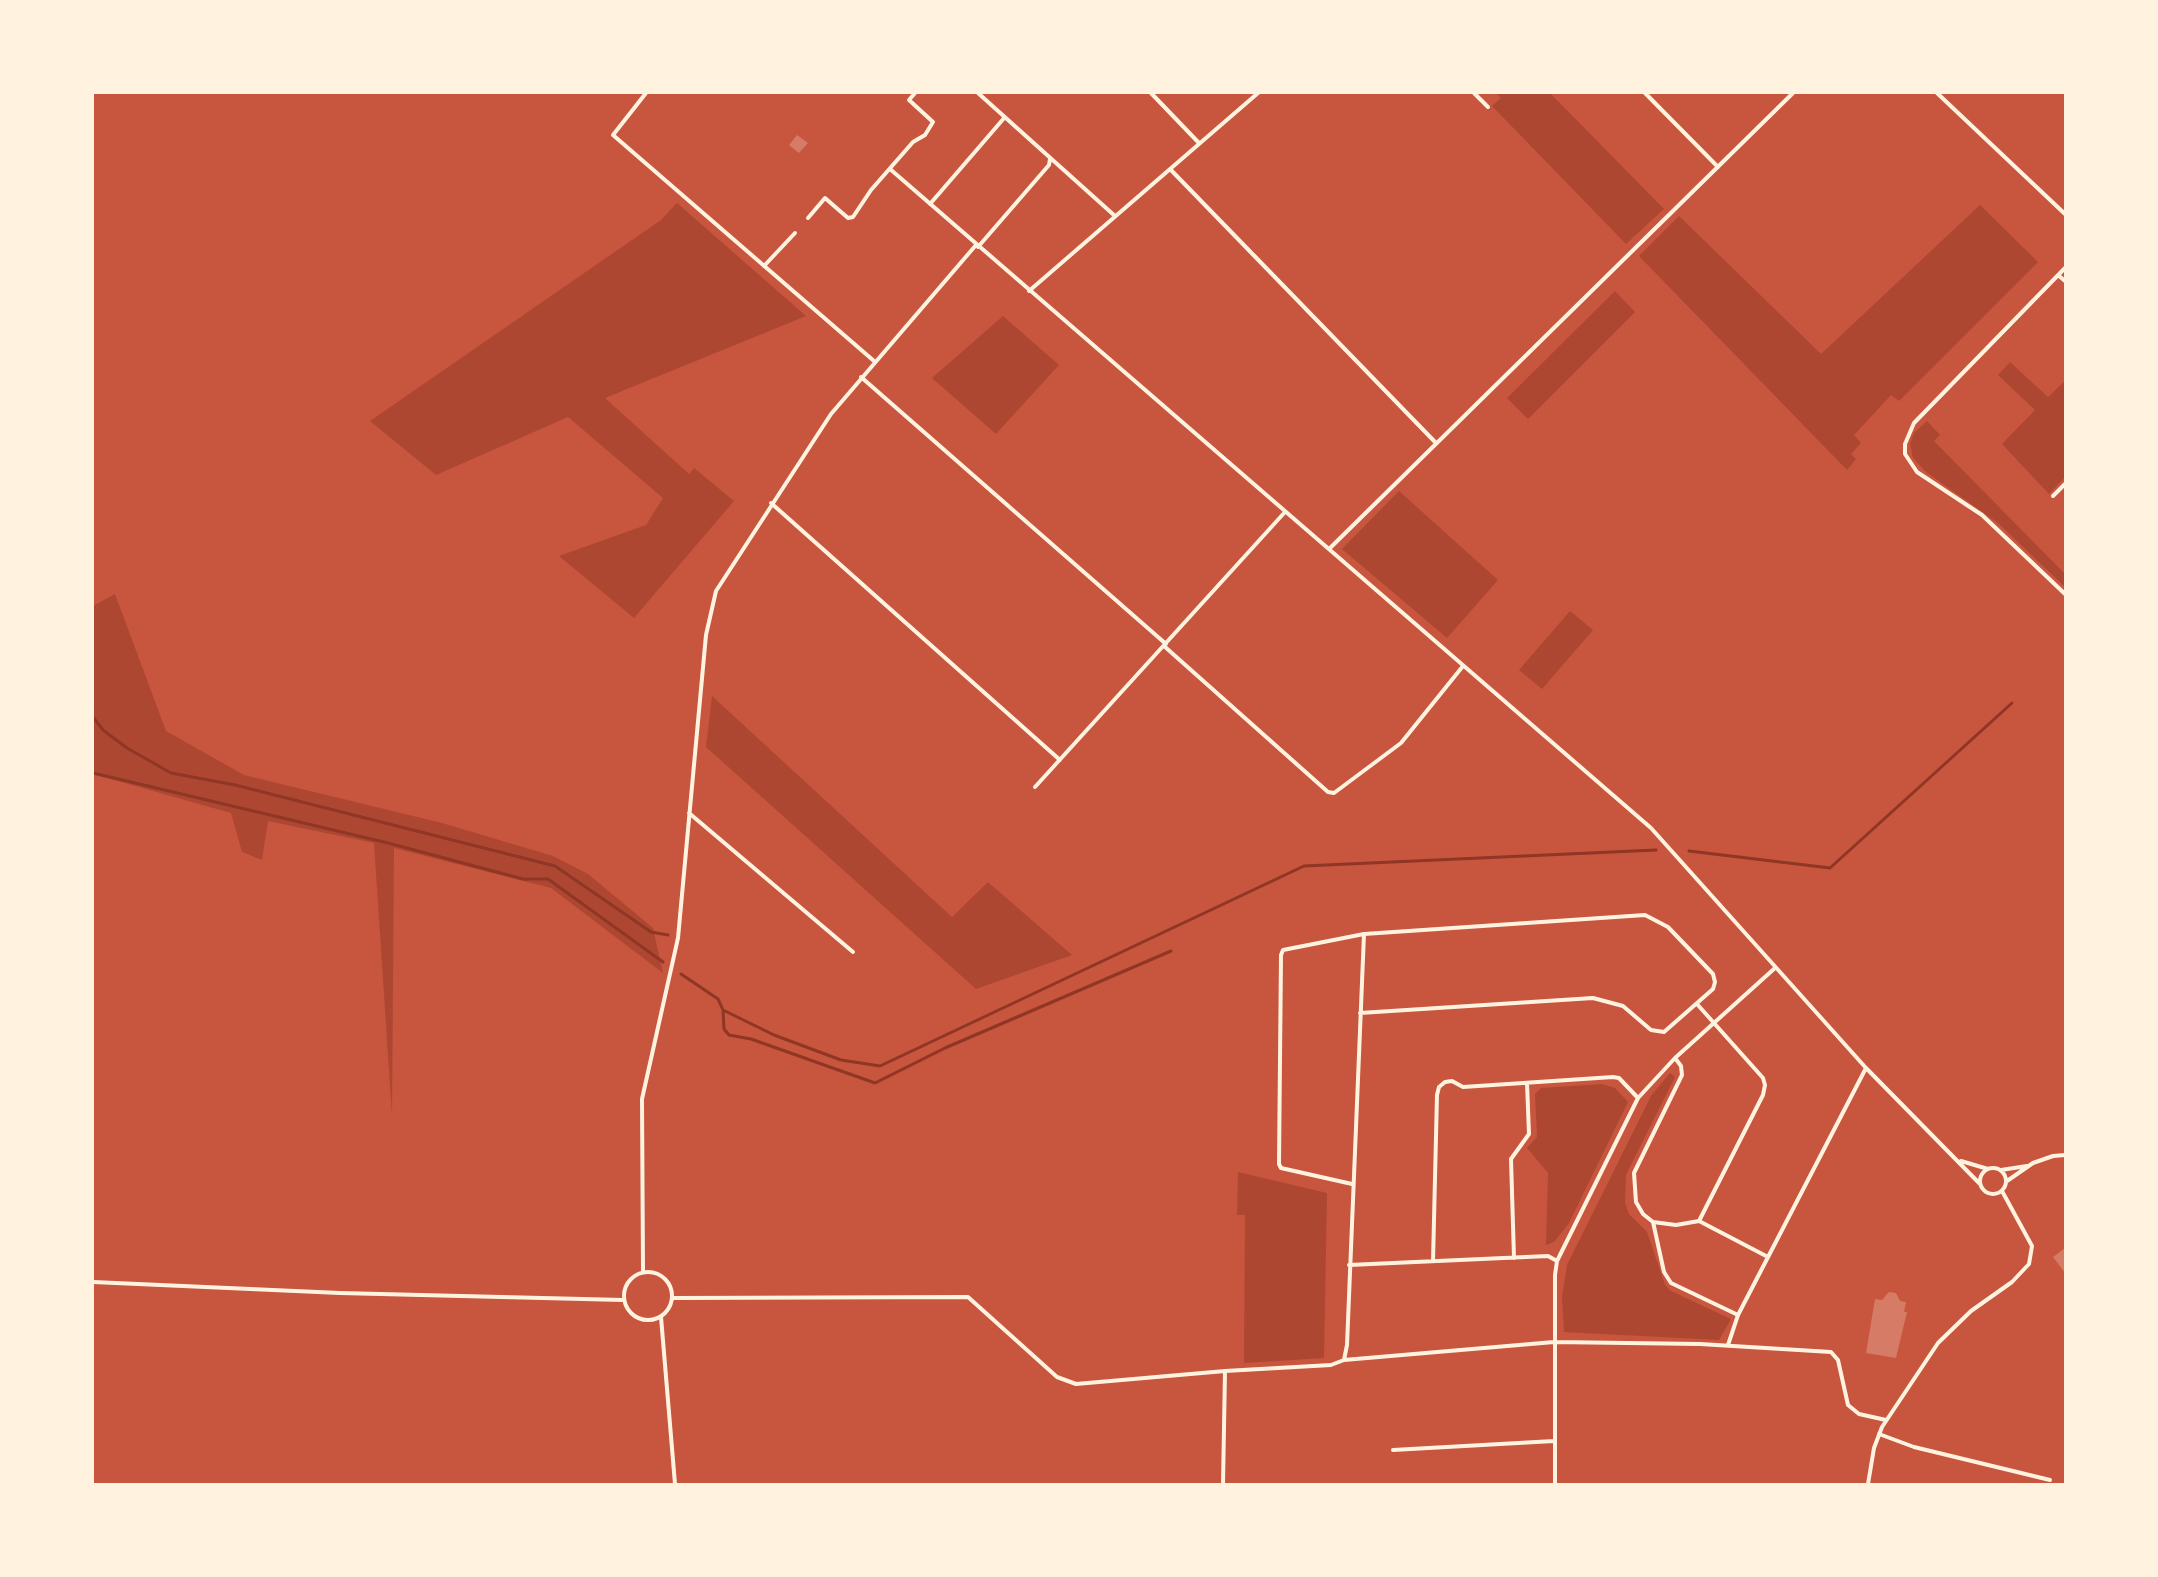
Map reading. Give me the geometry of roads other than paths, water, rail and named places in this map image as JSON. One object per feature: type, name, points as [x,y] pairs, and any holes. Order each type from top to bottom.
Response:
[{"type":"street","points":[[646,93],[613,135],[874,361]]},
{"type":"street","points":[[808,218],[825,198],[848,218],[852,218],[913,142],[925,135],[933,126],[932,120],[909,100],[915,93]]},
{"type":"street","points":[[978,93],[1116,216]]},
{"type":"street","points":[[1151,93],[1199,143]]},
{"type":"street","points":[[1029,291],[1258,93]]},
{"type":"street","points":[[1474,93],[1488,107]]},
{"type":"street","points":[[1645,93],[1718,166]]},
{"type":"street","points":[[1329,549],[1793,93]]},
{"type":"street","points":[[1937,93],[2065,214]]},
{"type":"street","points":[[930,204],[1005,117]]},
{"type":"street","points":[[644,1271],[642,1099],[678,938],[710,612],[721,580],[831,414],[874,361],[1049,165],[1050,158]]},
{"type":"street","points":[[890,169],[1652,828],[1866,1068],[1940,1146],[1958,1159],[1989,1194],[2002,1191]]},
{"type":"street","points":[[1170,169],[1436,443]]},
{"type":"street","points":[[764,266],[795,233]]},
{"type":"street","points":[[2065,268],[1914,423],[1905,444],[1905,454],[1917,472],[1982,515],[2065,594]]},
{"type":"street","points":[[2058,275],[2065,281]]},
{"type":"street","points":[[861,377],[1328,792],[1334,793],[1401,743],[1463,666]]},
{"type":"street","points":[[2054,496],[2065,484]]},
{"type":"street","points":[[771,503],[1060,760]]},
{"type":"street","points":[[1035,787],[1285,512]]},
{"type":"street","points":[[689,813],[852,952]]},
{"type":"street","points":[[1352,1184],[1281,1168],[1279,1164],[1281,955],[1288,948],[1364,934],[1645,915],[1668,927],[1713,974],[1713,989],[1670,1029],[1658,1032],[1623,1006],[1593,998],[1360,1012]]},
{"type":"street","points":[[1344,1360],[1347,1345],[1364,934]]},
{"type":"street","points":[[1555,1484],[1554,1342],[1557,1261],[1638,1098],[1675,1058],[1776,968]]},
{"type":"street","points":[[1697,1004],[1763,1078],[1765,1085],[1763,1095],[1699,1221]]},
{"type":"street","points":[[1675,1058],[1681,1066],[1682,1075],[1634,1173],[1633,1189],[1636,1202],[1642,1214],[1653,1222],[1676,1225],[1699,1221],[1768,1257]]},
{"type":"street","points":[[1728,1345],[1738,1315],[1866,1068]]},
{"type":"street","points":[[1433,1261],[1437,1095],[1439,1087],[1445,1082],[1463,1087],[1613,1077],[1619,1078],[1638,1098]]},
{"type":"street","points":[[1514,1258],[1511,1159],[1529,1134],[1527,1083]]},
{"type":"street","points":[[1958,1159],[1988,1169],[2001,1170],[2021,1165],[2027,1166],[2053,1156],[2065,1155]]},
{"type":"street","points":[[2002,1191],[2007,1181],[2024,1171],[2027,1166]]},
{"type":"street","points":[[1980,1184],[1981,1175],[1988,1169]]},
{"type":"street","points":[[2001,1170],[2007,1181]]},
{"type":"street","points":[[1868,1484],[1879,1434],[1886,1420],[1939,1342],[1971,1311],[2018,1277],[2029,1264],[2032,1246],[2002,1191]]},
{"type":"street","points":[[1653,1222],[1664,1272],[1671,1282],[1738,1315]]},
{"type":"street","points":[[1349,1265],[1548,1256],[1557,1261]]},
{"type":"street","points":[[623,1300],[634,1316],[643,1320],[661,1317],[668,1310],[673,1298],[669,1282],[662,1276],[644,1271]]},
{"type":"street","points":[[623,1300],[628,1282],[644,1271]]},
{"type":"street","points":[[93,1282],[340,1293],[623,1300]]},
{"type":"street","points":[[673,1298],[968,1297],[1066,1382],[1076,1384],[1225,1371],[1331,1365],[1344,1360],[1554,1342],[1728,1345],[1831,1352],[1835,1355],[1843,1394],[1852,1411],[1886,1420]]},
{"type":"street","points":[[661,1317],[675,1484]]},
{"type":"street","points":[[1223,1484],[1225,1371]]},
{"type":"street","points":[[1879,1434],[1914,1447],[2050,1480]]},
{"type":"street","points":[[1393,1450],[1554,1440]]},
{"type":"waterway","points":[[1689,851],[1830,868],[2012,703]]},
{"type":"waterway","points":[[93,717],[103,730],[127,748],[171,773],[235,785],[555,866],[651,932],[668,935]]},
{"type":"waterway","points":[[93,773],[388,843],[523,879],[548,879],[663,962]]},
{"type":"waterway","points":[[681,974],[718,999],[723,1010],[774,1035],[841,1060],[880,1066],[1304,866],[1656,850]]},
{"type":"waterway","points":[[723,1010],[724,1029],[729,1035],[751,1039],[875,1083],[945,1048],[1171,951]]}]
